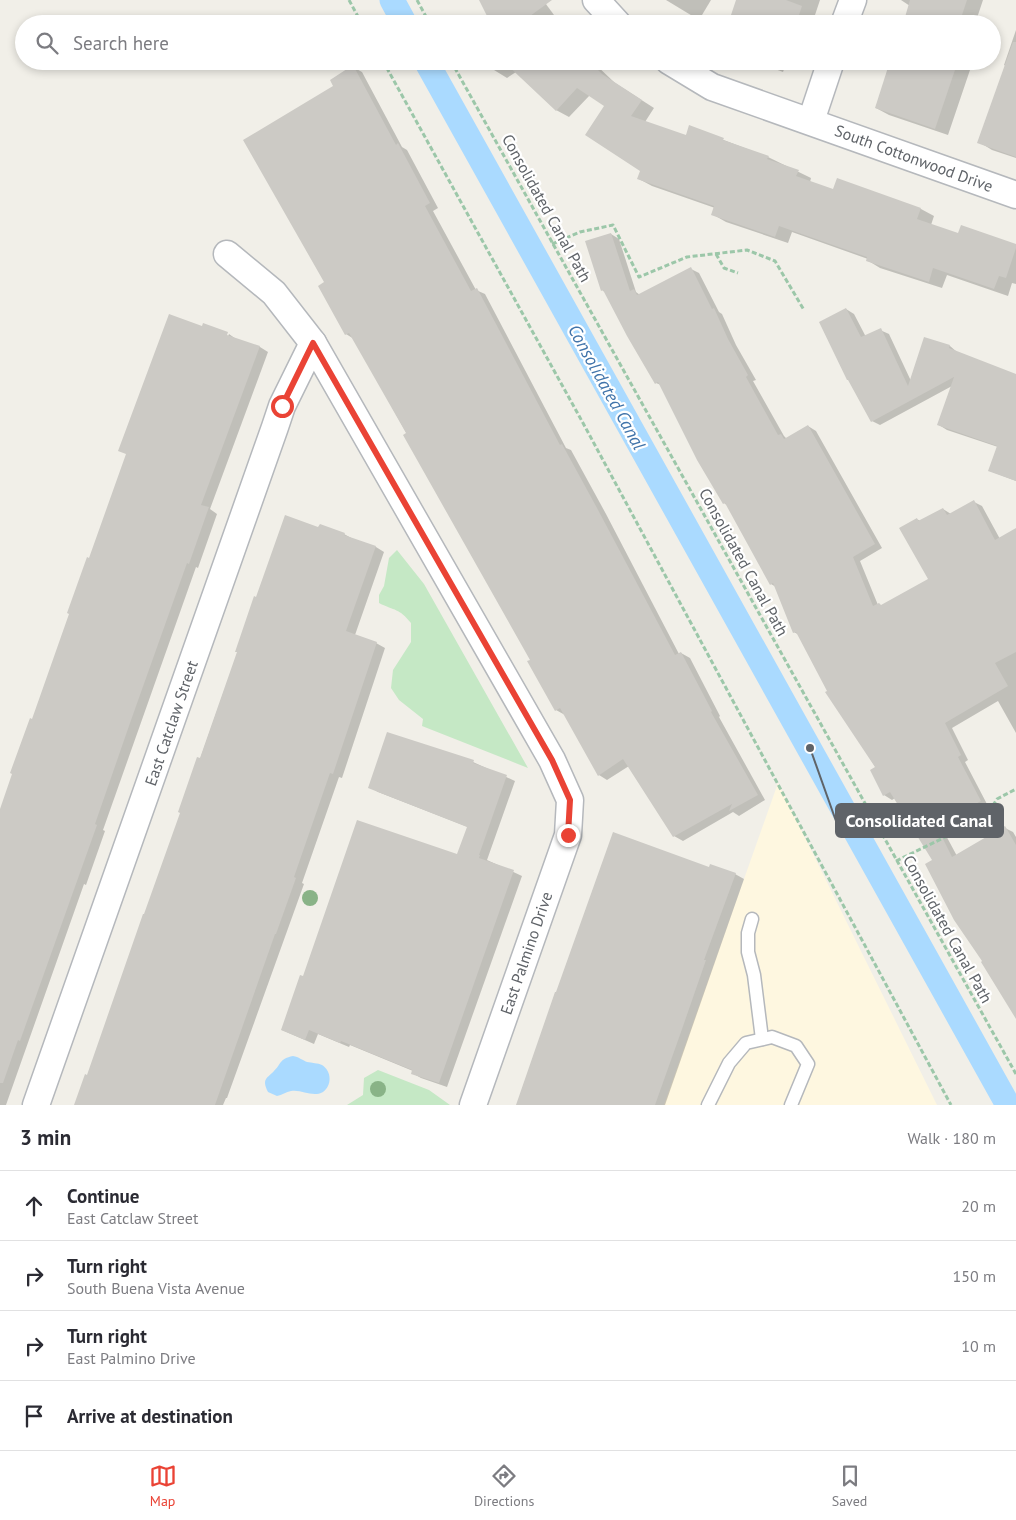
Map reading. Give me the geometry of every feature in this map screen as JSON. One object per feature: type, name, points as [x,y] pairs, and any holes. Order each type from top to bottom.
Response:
[{"type":"street","points":[[596,0],[610,15]]},
{"type":"street","points":[[847,15],[853,0]]},
{"type":"street","name":"South Cottonwood Drive","points":[[684,70],[712,87],[1016,195]]},
{"type":"street","points":[[811,122],[828,70]]},
{"type":"street","points":[[228,254],[274,293],[313,343]]},
{"type":"street","name":"East Palmino Drive","points":[[313,343],[552,760],[570,800],[568,835],[473,1105]]},
{"type":"street","name":"East Catclaw Street","points":[[36,1105],[277,420],[313,343]]},
{"type":"lane","points":[[752,919],[748,933],[748,952],[754,975],[762,1039]]},
{"type":"lane","points":[[708,1105],[729,1063],[746,1043],[772,1037],[796,1046],[808,1064],[791,1105]]},
{"type":"path","points":[[349,0],[357,15]]},
{"type":"path","points":[[417,0],[425,15]]},
{"type":"path","points":[[388,70],[583,423],[951,1105]]},
{"type":"path","name":"Consolidated Canal Path","points":[[456,70],[1016,1074]]},
{"type":"path","points":[[552,244],[562,238],[580,232],[613,225],[639,277],[687,257],[747,250],[775,261],[804,310]]},
{"type":"path","points":[[716,254],[724,268],[738,273]]},
{"type":"path","points":[[896,861],[974,823],[990,810],[997,798],[1016,789]]},
{"type":"shaded area","points":[[778,783],[937,1105],[664,1105]]},
{"type":"green space","points":[[397,550],[424,584],[528,768],[422,726],[423,719],[399,700],[391,688],[393,670],[411,642],[411,623],[407,618],[400,612],[379,603],[379,595],[384,586],[389,558]]},
{"type":"green space","points":[[378,1070],[429,1090],[450,1105],[347,1105],[363,1095],[364,1078]]},
{"type":"water","points":[[293,1056],[307,1062],[320,1064],[328,1071],[330,1078],[328,1086],[323,1092],[311,1094],[289,1091],[277,1096],[268,1092],[265,1084],[266,1079],[283,1060]]},
{"type":"building","points":[[479,0],[552,0],[531,15],[486,15]]},
{"type":"building","points":[[736,0],[786,0],[802,6],[799,15],[731,15]]},
{"type":"building","points":[[910,0],[967,0],[962,15],[906,15]]},
{"type":"building","points":[[1013,42],[1016,42],[1016,157],[977,143]]},
{"type":"building","points":[[345,70],[356,70],[430,203],[425,206],[471,291],[477,288],[675,655],[681,652],[711,712],[758,795],[729,811],[732,804],[673,837],[623,759],[598,776],[560,708],[555,711],[527,661],[530,660],[403,435],[406,433],[349,333],[345,335],[318,286],[324,282],[243,140],[333,86],[330,80]]},
{"type":"building","points":[[513,70],[598,70],[642,100],[631,116],[686,135],[689,125],[724,138],[723,140],[769,156],[767,159],[799,170],[796,176],[833,189],[837,178],[921,208],[917,219],[958,233],[961,225],[1016,244],[1006,278],[999,276],[994,289],[933,268],[929,282],[866,261],[867,257],[779,226],[775,237],[711,215],[714,206],[637,179],[640,171],[585,135],[604,106],[577,88],[556,111]]},
{"type":"building","points":[[887,70],[955,70],[935,129],[875,108]]},
{"type":"building","points":[[611,233],[630,291],[634,289],[637,295],[691,267],[748,375],[746,377],[778,435],[781,434],[784,439],[808,425],[875,544],[853,557],[873,606],[879,603],[881,605],[928,579],[899,528],[917,518],[918,521],[943,508],[947,515],[974,500],[995,540],[1016,528],[1016,652],[995,663],[1008,686],[945,723],[961,755],[958,757],[981,801],[936,825],[952,857],[1005,826],[1016,845],[1016,1019],[982,961],[954,920],[925,864],[932,860],[890,792],[883,796],[870,770],[875,767],[825,692],[827,691],[796,632],[793,633],[773,583],[770,585],[725,503],[723,504],[697,460],[658,382],[655,384],[603,290],[601,291],[585,241]]},
{"type":"building","points":[[846,308],[861,337],[881,328],[908,386],[924,337],[950,345],[949,348],[1016,374],[1016,481],[988,471],[997,446],[937,425],[954,377],[871,422],[847,380],[819,322]]},
{"type":"building","points":[[169,314],[202,326],[203,323],[228,332],[227,335],[260,346],[201,505],[209,507],[130,723],[95,824],[97,825],[20,1041],[18,1040],[3,1083],[0,1083],[0,809],[12,774],[10,773],[30,718],[32,719],[69,614],[67,613],[126,454],[118,451]]},
{"type":"building","points":[[285,515],[318,527],[320,524],[376,546],[346,631],[377,642],[333,774],[330,773],[294,877],[296,878],[215,1105],[74,1105],[85,1074],[87,1075],[180,813],[178,812],[197,757],[200,758],[237,652],[235,652],[254,596],[256,597]]},
{"type":"building","points":[[387,732],[474,760],[473,763],[507,775],[479,858],[514,870],[439,1083],[411,1074],[412,1070],[309,1030],[305,1040],[281,1030],[300,975],[303,976],[357,820],[457,854],[467,827],[368,788]]},
{"type":"building","points":[[613,832],[709,867],[710,864],[736,873],[704,960],[706,960],[681,1032],[655,1105],[516,1105],[555,992]]},
{"type":"waterway","name":"Consolidated Canal","points":[[392,0],[400,15]]},
{"type":"waterway","name":"Consolidated Canal","points":[[431,70],[1008,1105]]},
{"type":"place","name":"Consolidated Canal","points":[[810,748]]},
{"type":"route","points":[[282,406],[313,343],[552,760],[570,800],[568,835]]}]
